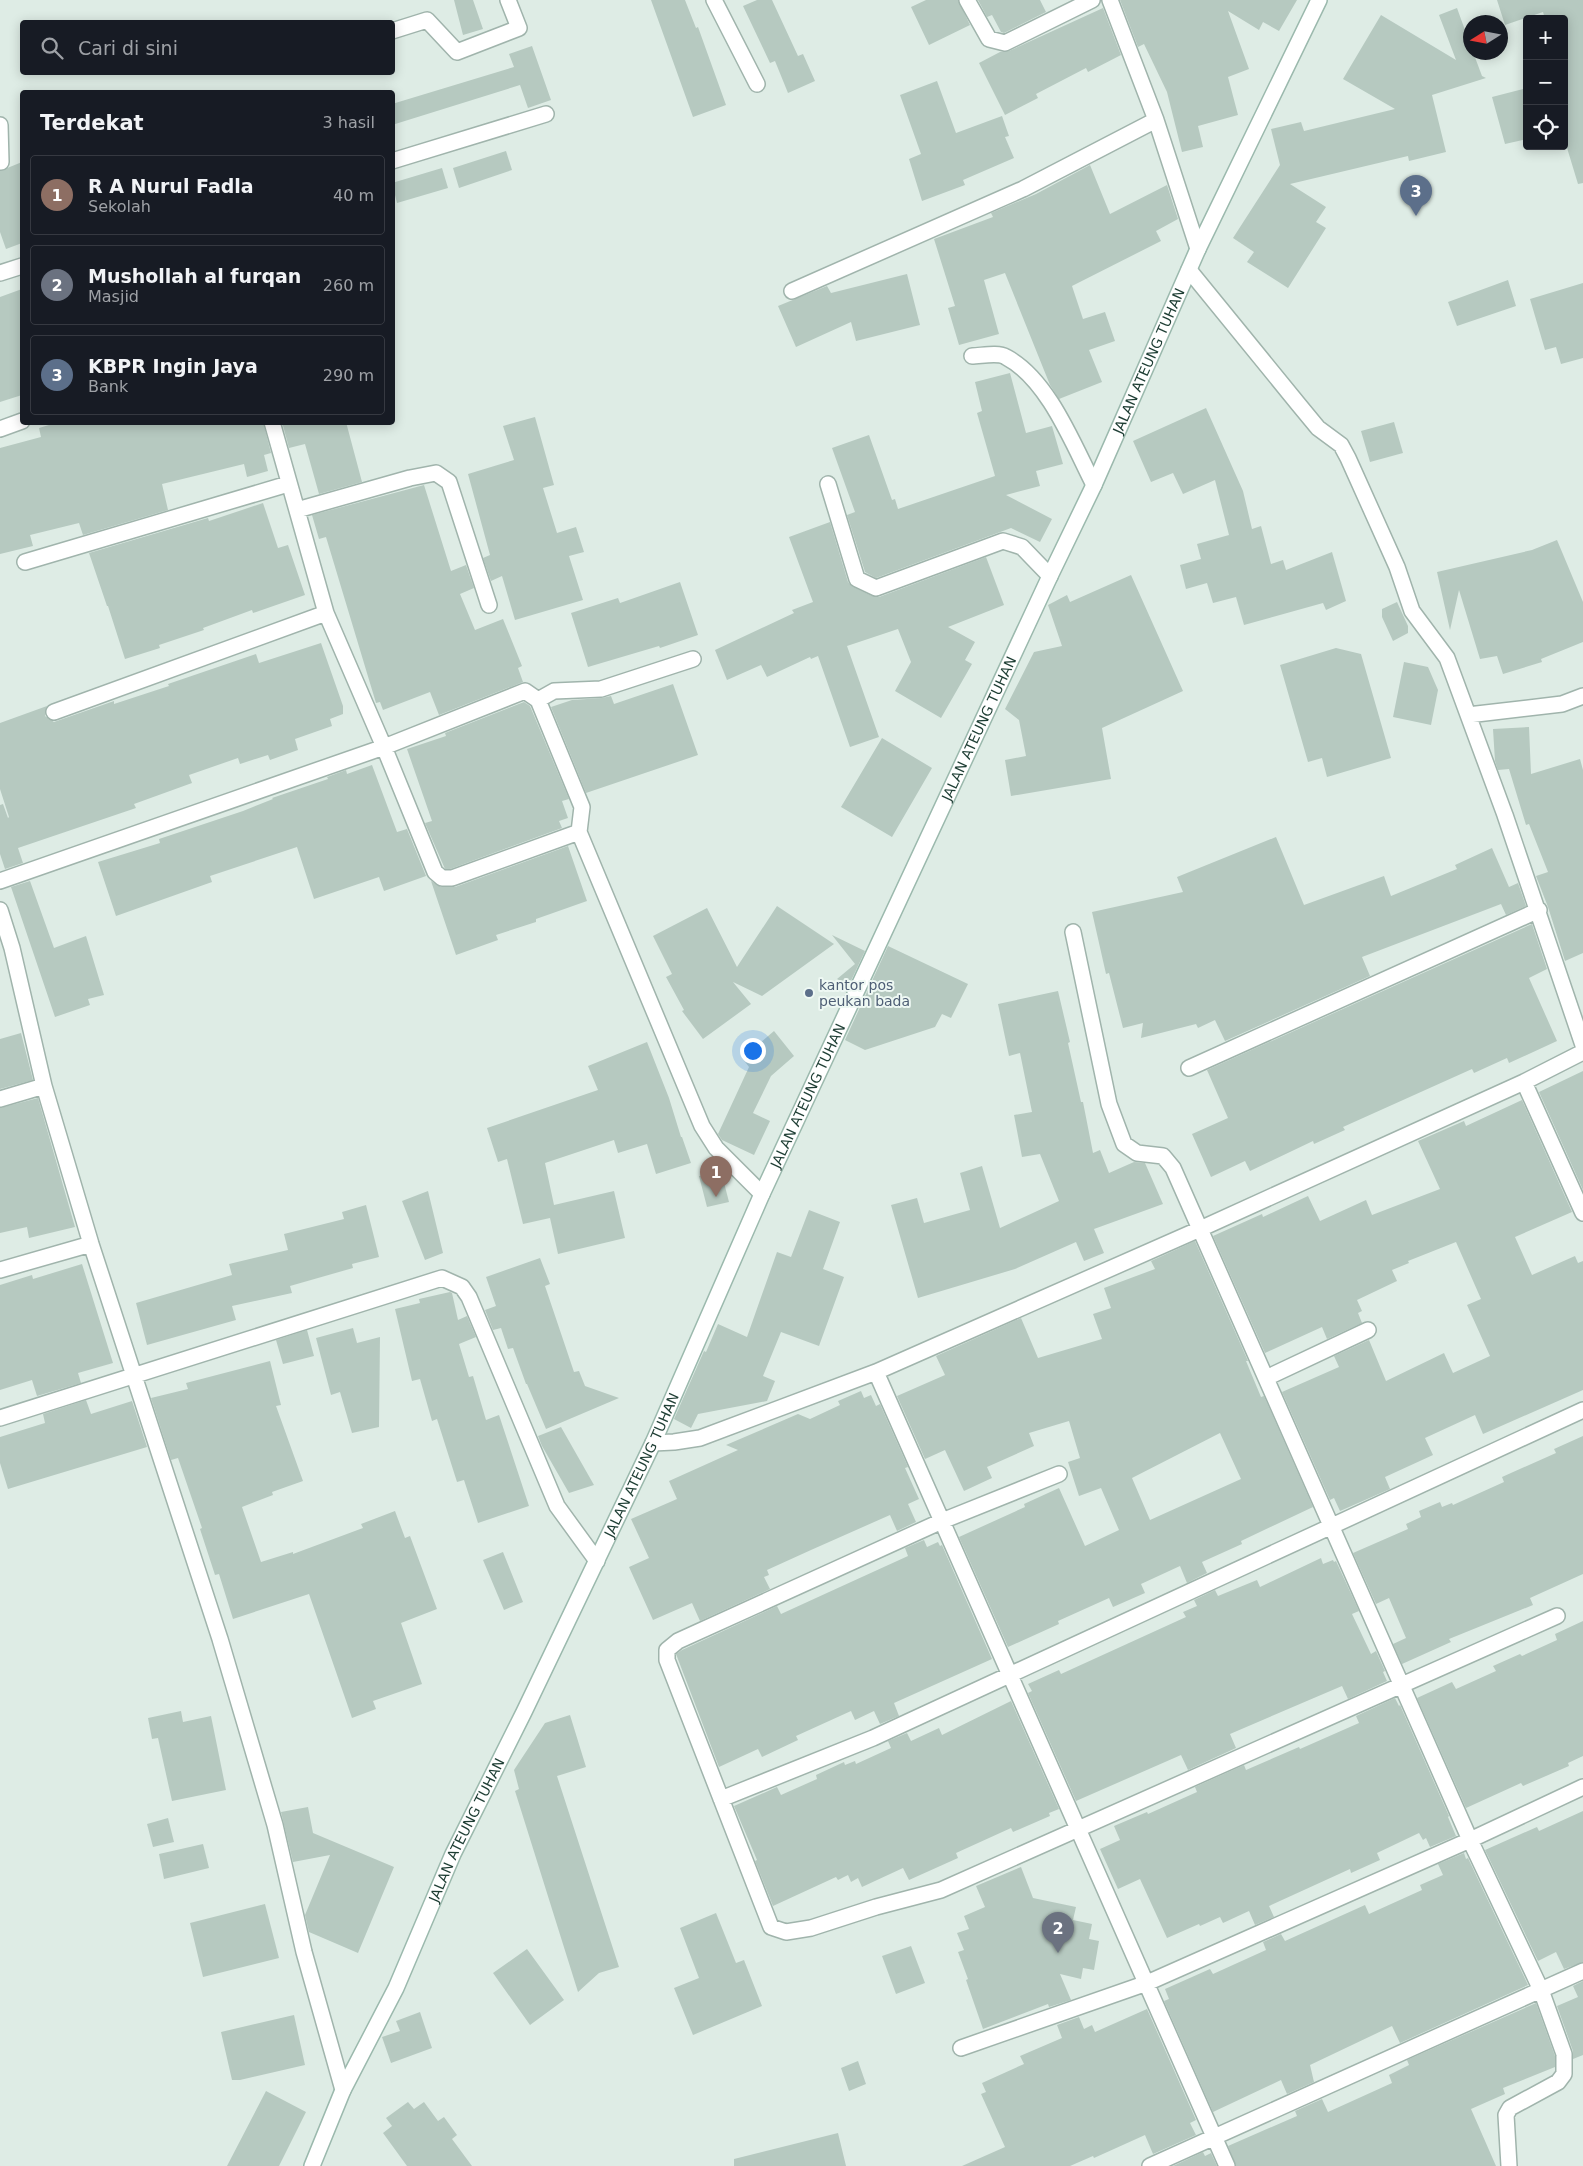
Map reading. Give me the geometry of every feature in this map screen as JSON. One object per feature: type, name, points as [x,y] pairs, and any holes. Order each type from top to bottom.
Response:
[{"type":"street","points":[[395,30],[427,20],[457,52],[519,28],[508,0]]},
{"type":"street","points":[[714,0],[757,84]]},
{"type":"street","points":[[967,0],[989,39],[1005,43],[1092,0]]},
{"type":"street","points":[[1110,0],[1156,120],[1198,249]]},
{"type":"street","name":"JALAN ATEUNG TUHAN","points":[[312,2166],[343,2090],[396,1988],[453,1854],[653,1443],[762,1194],[1094,485],[1198,249],[1319,0]]},
{"type":"street","points":[[395,160],[546,114]]},
{"type":"street","points":[[792,290],[1023,189],[1156,120]]},
{"type":"street","points":[[0,125],[1,162]]},
{"type":"street","points":[[0,273],[20,267]]},
{"type":"street","points":[[1189,270],[1318,428],[1341,445],[1397,567],[1412,611],[1447,658],[1538,910],[1583,1045]]},
{"type":"street","points":[[972,356],[1005,356],[1033,378],[1054,405],[1094,485]]},
{"type":"street","points":[[0,428],[20,422]]},
{"type":"street","points":[[273,425],[288,484],[326,612],[435,872],[442,878],[452,878],[579,832]]},
{"type":"street","points":[[297,510],[410,478],[436,473],[448,482],[489,605]]},
{"type":"street","points":[[25,562],[288,484]]},
{"type":"street","points":[[828,484],[857,579],[876,588],[1003,541],[1022,548],[1050,576]]},
{"type":"street","points":[[54,712],[326,612]]},
{"type":"street","points":[[538,700],[554,691],[601,689],[693,660]]},
{"type":"street","points":[[0,881],[384,747],[525,691],[538,700],[582,807],[579,832],[702,1126],[716,1148],[762,1194]]},
{"type":"street","points":[[1468,715],[1562,704],[1583,696]]},
{"type":"street","points":[[0,910],[12,948],[44,1086],[91,1244],[220,1639],[272,1816],[304,1952],[343,2090]]},
{"type":"street","points":[[1189,1068],[1538,910]]},
{"type":"street","points":[[1073,932],[1109,1104],[1124,1144],[1137,1153],[1162,1156],[1168,1161],[1200,1229],[1470,1840],[1541,1990],[1564,2054],[1564,2074],[1558,2082],[1510,2108],[1506,2115],[1509,2166]]},
{"type":"street","points":[[653,1443],[700,1438],[876,1372],[1200,1229],[1524,1082],[1583,1052]]},
{"type":"street","points":[[1524,1082],[1583,1212]]},
{"type":"street","points":[[0,1099],[44,1086]]},
{"type":"street","points":[[0,1270],[91,1244]]},
{"type":"street","points":[[0,1418],[442,1278],[462,1287],[469,1298],[557,1506],[597,1561]]},
{"type":"street","points":[[1266,1378],[1368,1330]]},
{"type":"street","points":[[876,1372],[1227,2166]]},
{"type":"street","points":[[721,1798],[873,1738],[1583,1410]]},
{"type":"street","points":[[1059,1474],[942,1521],[678,1641],[667,1650],[667,1660],[771,1927],[786,1932],[811,1928],[876,1907],[941,1890],[1558,1616]]},
{"type":"street","points":[[961,2048],[1147,1983],[1470,1840],[1583,1787]]},
{"type":"street","points":[[1150,2166],[1583,1971]]},
{"type":"building","points":[[454,0],[473,0],[483,29],[463,35]]},
{"type":"building","points":[[651,0],[685,0],[696,28],[698,27],[726,105],[693,117]]},
{"type":"building","points":[[757,0],[772,0],[798,56],[803,54],[815,81],[788,93],[775,61],[770,63],[743,6]]},
{"type":"building","points":[[926,0],[958,0],[970,25],[929,45],[911,7]]},
{"type":"building","points":[[978,0],[1040,0],[1046,12],[1004,33],[1001,32],[992,15],[987,17]]},
{"type":"building","points":[[1120,0],[1297,0],[1279,31],[1263,22],[1259,30],[1228,11],[1249,69],[1228,77],[1238,115],[1198,126],[1203,147],[1182,152],[1167,92],[1144,44],[1138,47]]},
{"type":"building","points":[[1497,0],[1583,0],[1583,183],[1578,184],[1568,150],[1568,15],[1544,15],[1543,12],[1534,15],[1523,15],[1523,19],[1508,24],[1508,15],[1502,15]]},
{"type":"building","points":[[1103,8],[1121,55],[1088,72],[1086,68],[1036,94],[1038,98],[1005,115],[979,63],[1000,52],[1009,51]]},
{"type":"building","points":[[1457,8],[1463,25],[1463,60],[1476,60],[1482,76],[1486,78],[1432,95],[1446,152],[1409,161],[1408,156],[1290,184],[1326,207],[1316,222],[1326,228],[1288,288],[1247,262],[1254,252],[1233,238],[1280,165],[1271,129],[1301,122],[1304,131],[1395,109],[1343,79],[1381,15],[1456,60],[1439,15]]},
{"type":"building","points":[[532,46],[551,100],[528,108],[520,85],[395,124],[395,103],[514,67],[509,54]]},
{"type":"building","points":[[937,81],[956,133],[1002,116],[1009,136],[1005,137],[1014,158],[963,180],[965,185],[922,201],[909,159],[921,154],[900,95]]},
{"type":"building","points":[[1523,89],[1523,140],[1505,144],[1492,97]]},
{"type":"building","points":[[506,151],[512,170],[459,188],[453,168]]},
{"type":"building","points":[[20,163],[20,244],[6,249],[0,232],[0,171]]},
{"type":"building","points":[[1090,165],[1110,214],[1167,185],[1178,219],[1156,231],[1161,241],[1072,286],[1083,319],[1105,312],[1115,341],[1089,350],[1102,382],[1059,399],[1050,385],[1005,273],[984,280],[999,334],[959,345],[948,308],[955,306],[934,239],[993,217],[991,213],[1036,194]]},
{"type":"building","points":[[442,168],[448,188],[397,203],[395,182]]},
{"type":"building","points":[[907,274],[920,325],[856,341],[851,322],[796,347],[778,306],[827,286],[831,293]]},
{"type":"building","points":[[1508,280],[1516,306],[1457,326],[1448,302]]},
{"type":"building","points":[[1583,283],[1583,358],[1561,364],[1556,347],[1545,350],[1530,299]]},
{"type":"building","points":[[20,290],[20,396],[0,402],[0,297]]},
{"type":"building","points":[[1010,373],[1026,433],[1052,426],[1063,464],[1036,471],[1040,486],[1006,495],[1052,519],[1040,542],[1011,528],[876,578],[865,572],[847,515],[855,512],[832,448],[869,435],[892,500],[895,499],[898,509],[995,476],[977,413],[982,411],[975,382]]},
{"type":"building","points":[[1206,408],[1243,491],[1252,529],[1261,526],[1271,564],[1283,560],[1286,570],[1332,552],[1346,601],[1326,610],[1323,603],[1244,625],[1236,597],[1213,603],[1207,583],[1186,589],[1180,565],[1201,559],[1197,544],[1229,535],[1215,480],[1183,494],[1173,473],[1151,482],[1133,441]]},
{"type":"building","points":[[535,417],[554,485],[543,488],[557,533],[576,527],[584,552],[569,556],[583,600],[515,620],[502,576],[491,581],[483,558],[490,555],[468,474],[514,460],[503,426]]},
{"type":"building","points":[[1394,422],[1403,453],[1370,462],[1361,431]]},
{"type":"building","points":[[49,425],[264,425],[271,453],[264,455],[268,471],[247,477],[244,464],[162,484],[168,510],[83,535],[79,523],[30,535],[33,546],[0,554],[0,448],[41,437],[39,428]]},
{"type":"building","points":[[283,425],[347,425],[362,482],[319,494],[305,444],[289,448]]},
{"type":"building","points":[[424,485],[451,571],[466,565],[474,588],[460,594],[475,630],[503,619],[522,666],[518,668],[523,682],[439,715],[430,692],[383,710],[380,702],[376,703],[326,537],[319,539],[312,515]]},
{"type":"building","points":[[263,503],[278,548],[288,545],[305,595],[253,613],[252,610],[203,628],[204,630],[159,645],[160,648],[125,659],[89,553],[208,518],[209,521]]},
{"type":"building","points":[[830,522],[848,582],[853,587],[872,596],[879,597],[986,557],[1004,605],[948,627],[975,642],[965,660],[972,664],[941,718],[895,691],[911,662],[898,629],[847,646],[879,737],[850,747],[818,656],[811,659],[810,657],[767,677],[761,665],[727,680],[715,650],[794,613],[792,610],[813,602],[789,537]]},
{"type":"building","points":[[1557,540],[1583,602],[1583,642],[1541,659],[1542,662],[1503,674],[1497,656],[1480,659],[1459,590],[1450,630],[1437,572],[1532,550]]},
{"type":"building","points":[[1131,575],[1183,691],[1102,728],[1111,779],[1011,796],[1005,760],[1026,756],[1019,720],[1005,709],[1034,652],[1062,646],[1048,605],[1067,595],[1070,602]]},
{"type":"building","points":[[680,582],[698,635],[660,648],[659,646],[588,667],[571,613],[618,598],[620,603]]},
{"type":"building","points":[[1397,602],[1408,626],[1408,633],[1393,641],[1382,617],[1382,609]]},
{"type":"building","points":[[321,643],[343,706],[343,714],[330,719],[332,726],[295,739],[298,750],[270,760],[268,755],[240,764],[238,758],[189,775],[192,783],[134,804],[136,808],[18,848],[23,863],[5,869],[0,854],[0,805],[3,804],[9,817],[0,789],[0,723],[47,706],[45,716],[54,722],[114,701],[114,704],[169,686],[168,684],[256,654],[259,663]]},
{"type":"building","points":[[1336,648],[1361,654],[1391,758],[1327,777],[1322,758],[1308,762],[1280,665]]},
{"type":"building","points":[[1404,662],[1428,667],[1438,690],[1431,725],[1393,717]]},
{"type":"building","points":[[673,684],[698,755],[586,793],[551,707],[572,700],[611,696],[614,704]]},
{"type":"building","points":[[524,702],[530,706],[569,799],[562,801],[568,818],[559,821],[562,828],[450,869],[445,869],[425,823],[432,821],[407,749],[446,736],[445,733]]},
{"type":"building","points":[[1529,727],[1531,774],[1580,759],[1583,770],[1583,953],[1565,961],[1536,876],[1548,872],[1529,824],[1526,825],[1509,769],[1498,770],[1495,761],[1493,729]]},
{"type":"building","points":[[882,738],[932,768],[892,837],[841,807]]},
{"type":"building","points":[[372,765],[397,832],[407,829],[426,876],[384,891],[379,877],[314,899],[297,847],[210,876],[212,882],[116,916],[98,862],[160,843],[159,839],[243,811],[272,798],[328,779],[327,777],[346,770],[347,774]]},
{"type":"building","points":[[1276,837],[1304,905],[1384,876],[1391,896],[1457,869],[1455,865],[1492,848],[1509,887],[1518,883],[1526,906],[1506,915],[1501,904],[1362,957],[1370,976],[1225,1041],[1215,1020],[1198,1028],[1196,1024],[1141,1038],[1143,1023],[1123,1028],[1109,973],[1106,974],[1092,912],[1183,892],[1177,877]]},
{"type":"building","points":[[568,846],[587,901],[536,919],[536,922],[496,935],[498,940],[456,955],[431,881],[441,887],[455,887]]},
{"type":"building","points":[[30,881],[54,948],[86,936],[104,995],[88,999],[90,1005],[55,1017],[11,887]]},
{"type":"building","points":[[777,906],[834,944],[762,996],[733,982],[751,1004],[703,1039],[682,1011],[684,1010],[666,977],[672,974],[653,936],[707,908],[737,967]]},
{"type":"building","points":[[1532,924],[1547,969],[1529,978],[1557,1041],[1509,1063],[1507,1058],[1474,1073],[1472,1069],[1343,1127],[1345,1130],[1314,1144],[1313,1141],[1250,1171],[1245,1161],[1211,1177],[1192,1134],[1228,1118],[1207,1070]]},
{"type":"building","points":[[832,935],[865,951],[849,985],[837,979],[855,964]]},
{"type":"building","points":[[888,946],[968,984],[951,1018],[942,1014],[935,1027],[865,1050],[845,1040]]},
{"type":"building","points":[[1058,991],[1093,1153],[1100,1150],[1109,1173],[1134,1162],[1145,1163],[1163,1204],[1094,1229],[1104,1253],[1084,1261],[1076,1242],[1015,1269],[918,1298],[891,1205],[917,1198],[924,1223],[970,1210],[960,1173],[982,1166],[1000,1228],[1059,1201],[1040,1154],[1022,1157],[1014,1115],[1032,1112],[1020,1053],[1009,1056],[998,1004]]},
{"type":"building","points":[[774,1031],[794,1056],[771,1076],[753,1113],[770,1121],[754,1155],[722,1140],[718,1134],[749,1067],[742,1058]]},
{"type":"building","points":[[21,1033],[33,1080],[0,1089],[0,1039]]},
{"type":"building","points":[[647,1042],[669,1098],[691,1163],[656,1174],[647,1144],[618,1153],[614,1140],[545,1163],[554,1205],[614,1191],[625,1238],[558,1254],[550,1218],[523,1224],[507,1159],[498,1162],[487,1128],[598,1090],[588,1066]]},
{"type":"building","points":[[1583,1071],[1583,1190],[1539,1092]]},
{"type":"building","points":[[38,1098],[75,1227],[29,1238],[27,1227],[0,1233],[0,1108]]},
{"type":"building","points":[[1522,1100],[1572,1212],[1515,1237],[1532,1275],[1575,1256],[1578,1263],[1583,1261],[1583,1390],[1483,1434],[1475,1415],[1425,1438],[1433,1455],[1385,1477],[1390,1489],[1340,1511],[1334,1498],[1330,1500],[1282,1392],[1339,1367],[1334,1356],[1369,1340],[1386,1381],[1444,1353],[1453,1373],[1490,1356],[1467,1305],[1481,1299],[1456,1242],[1408,1261],[1409,1263],[1392,1270],[1397,1281],[1357,1300],[1362,1311],[1358,1313],[1362,1323],[1327,1339],[1322,1327],[1265,1353],[1213,1236],[1262,1214],[1263,1217],[1308,1196],[1320,1221],[1366,1200],[1372,1215],[1440,1189],[1418,1141],[1464,1121],[1466,1126]]},
{"type":"building","points":[[721,1171],[729,1202],[707,1207],[699,1176]]},
{"type":"building","points":[[428,1191],[443,1253],[425,1260],[402,1201]]},
{"type":"building","points":[[366,1205],[379,1257],[352,1264],[353,1268],[290,1286],[292,1293],[232,1306],[236,1320],[147,1345],[136,1303],[232,1275],[229,1264],[288,1250],[284,1234],[344,1219],[342,1212]]},
{"type":"building","points":[[809,1210],[840,1222],[823,1269],[844,1277],[819,1346],[781,1332],[763,1376],[775,1381],[767,1401],[698,1414],[691,1428],[674,1419],[718,1324],[747,1337],[777,1252],[791,1257]]},
{"type":"building","points":[[1195,1241],[1248,1361],[1246,1361],[1261,1397],[1264,1396],[1313,1507],[1241,1541],[1242,1544],[1202,1562],[1207,1573],[1187,1583],[1180,1566],[1141,1584],[1145,1593],[1113,1607],[1109,1598],[1058,1621],[1059,1624],[1008,1647],[959,1537],[1025,1507],[1024,1504],[1059,1488],[1085,1546],[1119,1530],[1101,1488],[1079,1496],[1068,1462],[1080,1458],[1069,1421],[1029,1433],[1034,1446],[987,1467],[992,1478],[964,1491],[945,1450],[925,1459],[897,1396],[945,1375],[936,1356],[1021,1318],[1038,1358],[1102,1339],[1093,1314],[1111,1308],[1104,1288],[1155,1269],[1151,1261]],"holes":[[[1220,1433],[1241,1479],[1150,1520],[1132,1478]]]},
{"type":"building","points":[[540,1258],[550,1284],[545,1286],[574,1372],[579,1371],[585,1386],[619,1398],[546,1429],[526,1384],[513,1348],[508,1349],[501,1328],[493,1330],[485,1310],[496,1306],[486,1277]]},
{"type":"building","points":[[82,1264],[113,1363],[78,1373],[81,1383],[37,1396],[32,1380],[0,1390],[0,1285],[32,1275],[33,1279]]},
{"type":"building","points":[[452,1293],[458,1320],[467,1316],[476,1337],[459,1344],[469,1377],[473,1376],[486,1420],[499,1415],[529,1506],[478,1523],[464,1480],[457,1482],[437,1419],[432,1421],[420,1379],[412,1381],[395,1309],[420,1303],[419,1299]]},
{"type":"building","points":[[353,1328],[357,1343],[380,1337],[379,1427],[352,1433],[340,1392],[331,1395],[316,1338]]},
{"type":"building","points":[[307,1330],[314,1356],[283,1364],[276,1340]]},
{"type":"building","points":[[270,1361],[281,1405],[276,1406],[303,1481],[272,1492],[273,1495],[242,1507],[261,1562],[293,1552],[293,1554],[363,1528],[361,1524],[395,1511],[405,1538],[410,1536],[437,1609],[401,1623],[422,1684],[373,1701],[376,1709],[352,1718],[309,1594],[233,1619],[219,1574],[215,1575],[200,1529],[202,1528],[178,1458],[171,1460],[151,1398],[188,1389],[186,1383]]},
{"type":"building","points":[[861,1391],[864,1398],[871,1395],[876,1406],[880,1404],[908,1467],[905,1468],[919,1499],[908,1504],[916,1522],[897,1531],[890,1515],[767,1570],[769,1575],[764,1577],[770,1589],[700,1621],[692,1603],[653,1620],[629,1567],[649,1558],[631,1519],[677,1499],[669,1481],[738,1450],[726,1445],[798,1414],[810,1419],[840,1405],[838,1401]]},
{"type":"building","points":[[86,1400],[91,1414],[132,1401],[147,1447],[8,1489],[0,1463],[0,1437],[45,1423],[43,1414]]},
{"type":"building","points":[[561,1427],[594,1485],[569,1493],[542,1446],[538,1436]]},
{"type":"building","points":[[1583,1436],[1583,1574],[1530,1598],[1533,1605],[1449,1639],[1451,1642],[1402,1664],[1393,1644],[1406,1638],[1389,1598],[1376,1604],[1353,1553],[1408,1529],[1406,1524],[1421,1517],[1419,1511],[1440,1502],[1442,1507],[1452,1503],[1453,1505],[1504,1482],[1502,1477],[1556,1453],[1554,1449]]},
{"type":"building","points":[[924,1540],[927,1547],[938,1542],[940,1546],[942,1545],[992,1659],[894,1703],[899,1716],[880,1724],[874,1711],[855,1720],[851,1711],[796,1736],[798,1740],[762,1757],[758,1749],[719,1767],[676,1654],[777,1606],[781,1614],[908,1556],[905,1548]]},
{"type":"building","points":[[503,1552],[523,1602],[504,1610],[483,1560]]},
{"type":"building","points":[[1321,1558],[1323,1564],[1333,1560],[1334,1562],[1336,1561],[1359,1611],[1352,1614],[1371,1654],[1376,1651],[1385,1671],[1383,1672],[1387,1681],[1348,1699],[1342,1686],[1230,1734],[1236,1748],[1188,1770],[1181,1755],[1076,1801],[1028,1693],[1032,1691],[1028,1684],[1059,1670],[1061,1674],[1186,1617],[1183,1612],[1197,1606],[1194,1600],[1215,1590],[1218,1596],[1257,1580],[1260,1587]]},
{"type":"building","points":[[1583,1621],[1583,1756],[1568,1763],[1569,1766],[1523,1786],[1521,1783],[1466,1808],[1417,1698],[1452,1682],[1456,1689],[1496,1671],[1493,1666],[1520,1654],[1522,1656],[1557,1640],[1555,1634]]},
{"type":"building","points":[[1395,1698],[1400,1705],[1456,1836],[1430,1847],[1426,1838],[1423,1840],[1419,1833],[1377,1853],[1380,1860],[1351,1873],[1350,1869],[1269,1906],[1274,1917],[1255,1925],[1249,1911],[1223,1923],[1220,1917],[1167,1938],[1140,1879],[1118,1889],[1100,1849],[1120,1840],[1114,1826],[1147,1812],[1148,1814],[1197,1792],[1195,1787],[1244,1765],[1246,1770],[1359,1723],[1356,1716]]},
{"type":"building","points":[[1011,1701],[1059,1809],[1049,1813],[1050,1816],[1013,1832],[1011,1828],[956,1853],[958,1858],[909,1880],[903,1868],[862,1887],[858,1878],[851,1882],[848,1875],[838,1880],[836,1877],[773,1906],[755,1861],[757,1860],[734,1806],[777,1787],[781,1795],[817,1779],[816,1775],[844,1762],[845,1765],[855,1761],[856,1764],[891,1748],[888,1741],[907,1733],[911,1741],[939,1728],[942,1735]]},
{"type":"building","points":[[181,1711],[183,1722],[211,1716],[226,1790],[172,1801],[158,1738],[152,1739],[148,1718]]},
{"type":"building","points":[[570,1715],[586,1767],[557,1776],[619,1967],[599,1973],[578,1992],[515,1791],[519,1789],[514,1770],[545,1723]]},
{"type":"building","points":[[308,1807],[313,1833],[394,1867],[358,1953],[309,1932],[305,1915],[330,1855],[293,1862],[281,1812]]},
{"type":"building","points":[[1583,1811],[1583,1962],[1564,1969],[1556,1952],[1538,1961],[1485,1850],[1537,1827],[1539,1831]]},
{"type":"building","points":[[168,1818],[174,1842],[153,1847],[147,1824]]},
{"type":"building","points":[[203,1844],[209,1868],[164,1879],[159,1854]]},
{"type":"building","points":[[1464,1853],[1528,1985],[1400,2043],[1392,2026],[1310,2065],[1314,2082],[1287,2094],[1281,2080],[1213,2112],[1164,2001],[1169,1999],[1165,1989],[1210,1969],[1213,1974],[1266,1950],[1263,1942],[1281,1934],[1285,1941],[1365,1905],[1369,1914],[1422,1890],[1420,1885],[1443,1875],[1438,1864]]},
{"type":"building","points":[[1021,1867],[1033,1898],[1076,1907],[1073,1920],[1092,1924],[1089,1939],[1099,1941],[1094,1970],[1083,1968],[1081,1979],[1060,1974],[1071,2000],[1049,2007],[1048,2004],[983,2029],[958,1952],[964,1950],[957,1933],[969,1929],[964,1916],[985,1907],[976,1886]]},
{"type":"building","points":[[265,1904],[279,1958],[203,1977],[190,1923]]},
{"type":"building","points":[[716,1913],[736,1963],[744,1960],[762,2006],[693,2035],[674,1988],[699,1978],[680,1928]]},
{"type":"building","points":[[911,1946],[925,1983],[896,1994],[882,1956]]},
{"type":"building","points":[[527,1949],[564,2000],[530,2025],[493,1973]]},
{"type":"building","points":[[1583,1981],[1583,2055],[1573,2059],[1573,2051],[1557,2006],[1578,1997],[1573,1986]]},
{"type":"building","points":[[1536,2003],[1555,2056],[1555,2067],[1503,2088],[1505,2094],[1471,2109],[1496,2166],[1236,2166],[1228,2146],[1297,2116],[1295,2111],[1322,2099],[1328,2112],[1392,2083],[1389,2075],[1409,2065],[1407,2060]]},
{"type":"building","points":[[1147,2009],[1196,2120],[1190,2123],[1196,2135],[1153,2154],[1145,2135],[1094,2158],[1093,2156],[1070,2166],[962,2166],[1005,2147],[981,2094],[986,2092],[982,2083],[1024,2064],[1020,2056],[1062,2038],[1057,2025],[1079,2017],[1084,2029],[1092,2025],[1095,2032]]},
{"type":"building","points":[[420,2012],[432,2048],[391,2063],[382,2037],[400,2031],[396,2021]]},
{"type":"building","points":[[294,2015],[305,2065],[240,2080],[232,2080],[221,2032]]},
{"type":"building","points":[[858,2061],[866,2084],[849,2091],[841,2068]]},
{"type":"building","points":[[266,2091],[306,2112],[279,2166],[227,2166]]},
{"type":"building","points":[[408,2102],[414,2109],[424,2102],[438,2121],[444,2117],[457,2135],[452,2139],[472,2166],[407,2166],[383,2133],[392,2126],[386,2118]]},
{"type":"building","points":[[838,2133],[846,2166],[734,2166],[734,2159]]},
{"type":"building","points":[[1203,2152],[1205,2156],[1211,2153],[1217,2166],[1173,2166]]},
{"type":"place","name":"KBPR Ingin Jaya","points":[[1416,216]]},
{"type":"place","name":"kantor pos peukan bada","points":[[809,993]]},
{"type":"place","name":"R A Nurul Fadla","points":[[716,1197]]},
{"type":"place","name":"Mushollah al furqan","points":[[1058,1953]]}]
